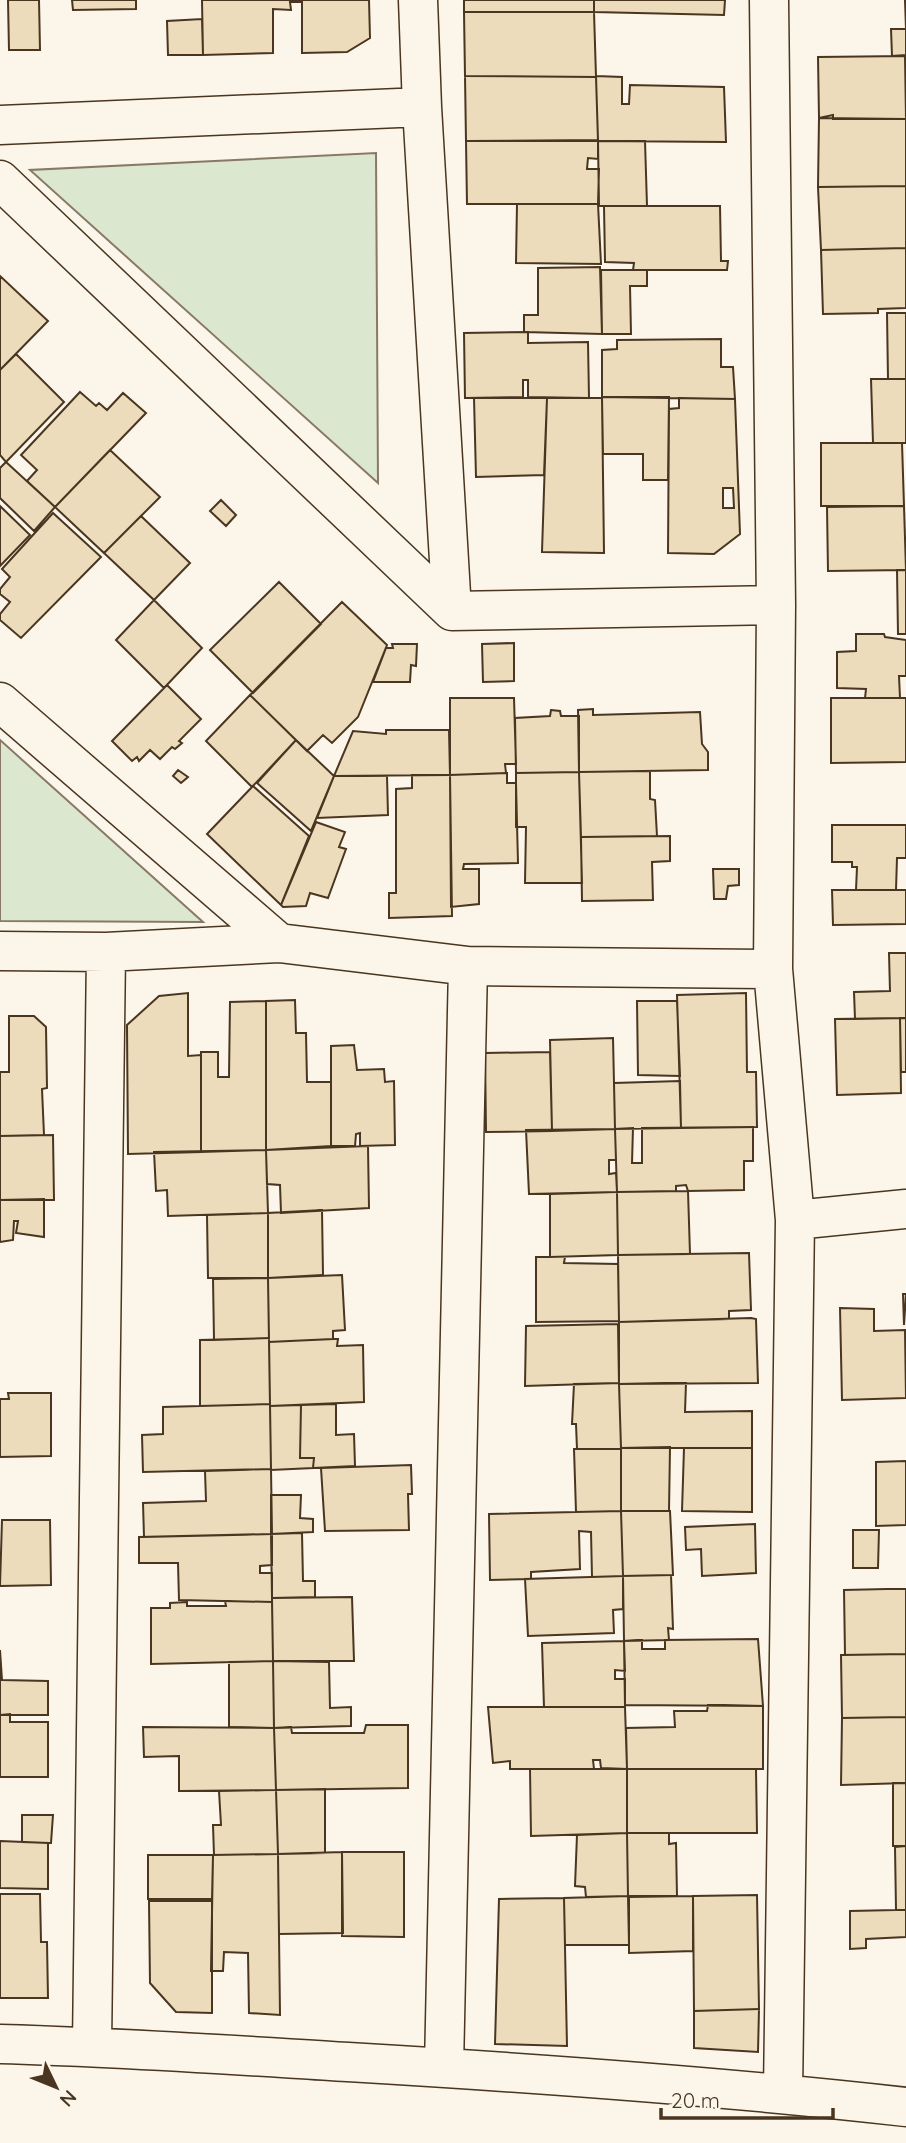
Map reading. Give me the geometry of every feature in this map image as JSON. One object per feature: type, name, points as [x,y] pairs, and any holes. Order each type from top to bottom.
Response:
[{"type":"street","points":[[418,0],[452,611]]},
{"type":"street","points":[[769,0],[776,605],[773,969],[795,1220],[783,2093]]},
{"type":"street","points":[[0,125],[422,107]]},
{"type":"street","points":[[0,180],[452,611],[776,605]]},
{"type":"street","points":[[0,702],[279,943]]},
{"type":"street","points":[[0,951],[106,952],[279,943],[468,966],[773,969]]},
{"type":"street","points":[[92,2046],[106,952]]},
{"type":"street","points":[[444,2067],[468,966]]},
{"type":"street","points":[[795,1220],[906,1209]]},
{"type":"street","points":[[0,2044],[92,2046],[444,2067],[783,2093],[906,2107]]},
{"type":"green space","points":[[376,153],[378,483],[30,170]]},
{"type":"green space","points":[[0,740],[203,922],[0,921]]},
{"type":"building","points":[[8,0],[39,0],[40,50],[9,50]]},
{"type":"building","points":[[72,0],[136,0],[136,9],[73,10]]},
{"type":"building","points":[[202,0],[369,0],[370,38],[347,52],[302,53],[302,2],[290,2],[291,10],[273,9],[273,53],[203,55]]},
{"type":"building","points":[[464,0],[594,0],[594,12],[464,12]]},
{"type":"building","points":[[594,0],[725,0],[724,15],[594,12]]},
{"type":"building","points":[[464,12],[594,12],[596,77],[465,76]]},
{"type":"building","points":[[202,19],[203,55],[168,55],[167,21]]},
{"type":"building","points":[[891,29],[906,29],[906,55],[892,56]]},
{"type":"building","points":[[905,56],[906,119],[833,119],[833,115],[819,118],[818,57]]},
{"type":"building","points":[[465,76],[596,77],[598,140],[466,141]]},
{"type":"building","points":[[596,76],[622,77],[622,104],[629,104],[630,85],[724,87],[726,142],[598,141]]},
{"type":"building","points":[[819,118],[906,119],[906,186],[818,187]]},
{"type":"building","points":[[466,141],[598,141],[598,159],[588,158],[587,169],[599,169],[598,204],[467,204]]},
{"type":"building","points":[[598,141],[645,141],[647,206],[599,206]]},
{"type":"building","points":[[906,186],[906,248],[821,250],[818,187]]},
{"type":"building","points":[[517,204],[598,204],[601,264],[516,263]]},
{"type":"building","points":[[604,206],[720,206],[721,261],[728,261],[727,270],[633,270],[634,263],[605,262]]},
{"type":"building","points":[[906,248],[906,308],[878,309],[878,313],[823,314],[821,250]]},
{"type":"building","points":[[600,267],[602,334],[524,332],[524,315],[538,315],[538,268]]},
{"type":"building","points":[[601,270],[647,270],[647,286],[630,286],[631,334],[602,334]]},
{"type":"building","points":[[0,276],[48,321],[0,370]]},
{"type":"building","points":[[887,313],[906,313],[906,379],[888,379]]},
{"type":"building","points":[[528,332],[528,343],[588,342],[589,398],[528,397],[528,380],[523,380],[523,397],[465,398],[464,333]]},
{"type":"building","points":[[721,339],[721,367],[733,367],[735,399],[602,397],[602,350],[617,349],[617,340]]},
{"type":"building","points":[[16,354],[64,402],[6,462],[0,455],[0,370]]},
{"type":"building","points":[[871,379],[906,379],[906,443],[873,443]]},
{"type":"building","points":[[80,392],[96,406],[99,403],[107,410],[123,393],[146,413],[55,507],[27,481],[37,470],[21,455]]},
{"type":"building","points":[[602,397],[669,397],[668,480],[643,480],[643,454],[603,454]]},
{"type":"building","points":[[474,398],[547,398],[544,475],[476,477]]},
{"type":"building","points":[[547,398],[602,398],[604,553],[542,552]]},
{"type":"building","points":[[679,398],[735,399],[740,534],[714,554],[668,553],[669,409],[679,408]],"holes":[[[723,488],[733,488],[734,508],[723,508]]]},
{"type":"building","points":[[821,443],[902,443],[904,506],[821,506]]},
{"type":"building","points":[[110,450],[160,497],[104,553],[55,507]]},
{"type":"building","points":[[6,462],[55,507],[34,531],[0,498],[0,468]]},
{"type":"building","points":[[221,500],[236,515],[226,526],[210,511]]},
{"type":"building","points":[[0,506],[30,535],[0,566]]},
{"type":"building","points":[[904,506],[906,570],[828,571],[827,507]]},
{"type":"building","points":[[53,513],[101,557],[21,638],[0,620],[0,614],[10,602],[0,594],[0,589],[10,577],[2,569]]},
{"type":"building","points":[[141,516],[190,563],[154,600],[104,553]]},
{"type":"building","points":[[897,570],[906,570],[906,634],[898,634]]},
{"type":"building","points":[[279,582],[321,624],[253,693],[210,650]]},
{"type":"building","points":[[154,600],[202,648],[164,688],[116,640]]},
{"type":"building","points":[[342,602],[387,645],[358,717],[332,743],[323,735],[307,751],[250,695]]},
{"type":"building","points":[[856,634],[884,634],[885,637],[906,640],[906,676],[899,676],[900,698],[865,698],[866,689],[837,688],[837,652],[856,651]]},
{"type":"building","points":[[514,643],[514,681],[483,682],[482,644]]},
{"type":"building","points":[[392,644],[417,644],[416,666],[411,665],[410,682],[373,682],[386,648],[393,648]]},
{"type":"building","points":[[167,685],[201,719],[179,741],[182,743],[175,749],[172,747],[160,759],[150,750],[139,761],[137,757],[132,761],[112,741]]},
{"type":"building","points":[[250,695],[296,740],[252,787],[206,741]]},
{"type":"building","points":[[450,698],[514,698],[516,764],[505,764],[506,773],[450,775]]},
{"type":"building","points":[[831,698],[906,698],[906,762],[831,763]]},
{"type":"building","points":[[593,709],[593,715],[700,712],[702,744],[708,752],[708,770],[579,772],[578,710]]},
{"type":"building","points":[[551,710],[560,711],[561,716],[579,716],[579,772],[516,773],[515,718],[550,716]]},
{"type":"building","points":[[386,730],[449,730],[450,775],[334,776],[353,731],[386,734]]},
{"type":"building","points":[[296,740],[334,776],[311,831],[257,783]]},
{"type":"building","points":[[178,770],[188,777],[181,783],[173,776]]},
{"type":"building","points":[[650,771],[650,799],[655,800],[657,836],[581,837],[579,772]]},
{"type":"building","points":[[579,772],[582,883],[525,883],[526,827],[516,827],[516,773]]},
{"type":"building","points":[[507,773],[507,783],[516,783],[518,863],[464,864],[463,869],[479,869],[479,904],[451,907],[450,775]]},
{"type":"building","points":[[412,775],[450,775],[452,916],[389,918],[389,893],[396,893],[396,789],[412,788]]},
{"type":"building","points":[[334,776],[387,776],[388,815],[317,818]]},
{"type":"building","points":[[253,786],[309,836],[281,905],[207,834]]},
{"type":"building","points":[[316,822],[345,832],[339,847],[346,849],[328,898],[310,893],[306,906],[283,907],[281,905]]},
{"type":"building","points":[[832,825],[906,825],[906,858],[897,858],[896,890],[856,890],[857,867],[852,867],[852,862],[832,862]]},
{"type":"building","points":[[670,836],[670,861],[652,862],[653,900],[582,901],[581,837]]},
{"type":"building","points":[[713,869],[739,869],[739,885],[728,886],[726,899],[714,899]]},
{"type":"building","points":[[832,890],[906,890],[906,924],[833,925]]},
{"type":"building","points":[[889,953],[906,953],[906,1018],[855,1019],[854,992],[890,991]]},
{"type":"building","points":[[188,993],[188,1056],[201,1055],[201,1152],[128,1154],[127,1025],[159,996]]},
{"type":"building","points":[[746,993],[747,1072],[756,1072],[757,1127],[681,1128],[677,995]]},
{"type":"building","points":[[295,1000],[296,1033],[306,1033],[307,1082],[331,1082],[331,1146],[266,1150],[266,1001]]},
{"type":"building","points":[[266,1001],[266,1150],[201,1152],[201,1052],[218,1052],[218,1077],[229,1077],[230,1002]]},
{"type":"building","points":[[637,1001],[677,1001],[680,1076],[638,1075]]},
{"type":"building","points":[[9,1016],[34,1016],[46,1027],[47,1088],[42,1089],[44,1135],[0,1136],[0,1072],[9,1072]]},
{"type":"building","points":[[900,1018],[906,1018],[906,1072],[901,1072]]},
{"type":"building","points":[[900,1018],[901,1093],[837,1095],[835,1019]]},
{"type":"building","points":[[613,1038],[615,1129],[552,1131],[550,1040]]},
{"type":"building","points":[[354,1045],[357,1070],[384,1069],[385,1082],[394,1081],[395,1145],[360,1146],[360,1133],[356,1134],[355,1146],[331,1146],[331,1046]]},
{"type":"building","points":[[550,1052],[552,1131],[486,1132],[485,1053]]},
{"type":"building","points":[[680,1081],[681,1128],[615,1129],[614,1083]]},
{"type":"building","points":[[753,1127],[753,1161],[744,1161],[744,1190],[688,1191],[686,1185],[676,1186],[676,1191],[617,1192],[615,1129],[633,1128],[632,1163],[642,1163],[642,1128]]},
{"type":"building","points":[[615,1129],[616,1160],[609,1160],[609,1174],[616,1173],[617,1192],[529,1194],[526,1130]]},
{"type":"building","points":[[53,1135],[54,1200],[0,1200],[0,1136]]},
{"type":"building","points":[[368,1146],[369,1208],[281,1213],[280,1185],[267,1184],[266,1150]]},
{"type":"building","points":[[266,1150],[268,1213],[168,1216],[167,1190],[156,1191],[154,1152]]},
{"type":"building","points":[[688,1191],[690,1254],[618,1255],[617,1192]]},
{"type":"building","points":[[617,1192],[618,1255],[550,1257],[550,1194]]},
{"type":"building","points":[[44,1199],[44,1237],[16,1233],[18,1221],[14,1221],[13,1240],[0,1242],[0,1200]]},
{"type":"building","points":[[322,1210],[323,1275],[268,1278],[268,1213]]},
{"type":"building","points":[[268,1213],[268,1278],[208,1278],[207,1215]]},
{"type":"building","points":[[749,1253],[751,1310],[729,1311],[729,1319],[619,1322],[618,1255]]},
{"type":"building","points":[[536,1257],[565,1257],[564,1263],[618,1264],[619,1321],[536,1322]]},
{"type":"building","points":[[342,1275],[345,1330],[333,1331],[333,1339],[269,1342],[268,1278]]},
{"type":"building","points":[[268,1278],[269,1338],[214,1340],[213,1279]]},
{"type":"building","points":[[903,1294],[906,1294],[904,1325]]},
{"type":"building","points":[[840,1308],[874,1309],[874,1331],[905,1330],[906,1398],[842,1400]]},
{"type":"building","points":[[756,1319],[758,1383],[619,1384],[619,1322]]},
{"type":"building","points":[[618,1324],[619,1383],[525,1386],[526,1326]]},
{"type":"building","points":[[269,1338],[270,1404],[200,1406],[200,1340]]},
{"type":"building","points":[[338,1339],[337,1346],[363,1345],[364,1402],[270,1406],[269,1342]]},
{"type":"building","points":[[619,1383],[621,1449],[577,1449],[576,1424],[572,1424],[574,1384]]},
{"type":"building","points":[[686,1383],[685,1412],[752,1411],[752,1448],[621,1448],[619,1384]]},
{"type":"building","points":[[8,1393],[51,1393],[51,1456],[0,1457],[0,1399],[9,1399]]},
{"type":"building","points":[[270,1404],[271,1469],[143,1472],[142,1435],[163,1434],[163,1407]]},
{"type":"building","points":[[336,1404],[336,1435],[354,1434],[355,1466],[313,1468],[314,1458],[300,1458],[301,1405]]},
{"type":"building","points":[[301,1405],[300,1458],[314,1458],[313,1468],[271,1470],[270,1406]]},
{"type":"building","points":[[670,1447],[669,1511],[621,1511],[621,1448]]},
{"type":"building","points":[[684,1448],[752,1448],[752,1512],[682,1511]]},
{"type":"building","points":[[574,1449],[621,1449],[621,1511],[576,1512]]},
{"type":"building","points":[[906,1461],[906,1525],[876,1526],[876,1462]]},
{"type":"building","points":[[411,1465],[412,1494],[408,1494],[409,1530],[325,1531],[321,1468]]},
{"type":"building","points":[[271,1469],[272,1534],[144,1537],[143,1503],[206,1501],[205,1471]]},
{"type":"building","points":[[271,1495],[301,1495],[300,1518],[313,1519],[313,1532],[271,1534]]},
{"type":"building","points":[[621,1511],[623,1576],[592,1577],[591,1532],[579,1531],[580,1569],[531,1572],[531,1579],[490,1580],[489,1514]]},
{"type":"building","points":[[621,1511],[670,1511],[673,1575],[623,1576]]},
{"type":"building","points":[[2,1520],[50,1520],[51,1585],[0,1586]]},
{"type":"building","points":[[755,1524],[756,1573],[702,1576],[701,1549],[686,1550],[685,1527]]},
{"type":"building","points":[[853,1530],[879,1530],[878,1568],[853,1568]]},
{"type":"building","points":[[302,1533],[303,1581],[315,1581],[315,1597],[272,1598],[271,1534]]},
{"type":"building","points":[[272,1534],[272,1565],[260,1566],[260,1573],[272,1573],[272,1602],[179,1600],[178,1563],[139,1563],[139,1537]]},
{"type":"building","points":[[671,1575],[673,1629],[668,1628],[669,1640],[624,1641],[623,1576]]},
{"type":"building","points":[[623,1576],[623,1609],[613,1610],[614,1633],[528,1636],[525,1579]]},
{"type":"building","points":[[906,1589],[906,1654],[845,1655],[844,1590]]},
{"type":"building","points":[[352,1597],[354,1661],[273,1661],[272,1598]]},
{"type":"building","points":[[225,1601],[272,1602],[273,1661],[151,1664],[151,1608],[170,1608],[170,1603],[187,1602],[187,1606],[226,1606]]},
{"type":"building","points":[[758,1639],[763,1706],[625,1705],[624,1641],[642,1640],[642,1649],[665,1649],[665,1640]]},
{"type":"building","points":[[624,1641],[625,1671],[615,1670],[615,1679],[625,1679],[625,1707],[544,1707],[542,1643]]},
{"type":"building","points":[[0,1650],[2,1680],[48,1681],[48,1715],[0,1715]]},
{"type":"building","points":[[906,1654],[906,1717],[842,1718],[841,1655]]},
{"type":"building","points":[[273,1661],[329,1662],[330,1708],[351,1707],[351,1726],[274,1728]]},
{"type":"building","points":[[273,1661],[274,1728],[229,1727],[229,1662]]},
{"type":"building","points":[[708,1705],[763,1706],[763,1769],[627,1769],[626,1728],[675,1727],[674,1711],[707,1711]]},
{"type":"building","points":[[488,1707],[625,1707],[627,1769],[601,1768],[600,1760],[593,1760],[594,1769],[510,1769],[510,1761],[493,1763]]},
{"type":"building","points":[[10,1714],[10,1722],[48,1722],[48,1777],[0,1777],[0,1715]]},
{"type":"building","points":[[906,1717],[906,1783],[841,1785],[842,1718]]},
{"type":"building","points":[[366,1725],[408,1725],[408,1788],[276,1790],[274,1728],[291,1727],[292,1733],[364,1733]]},
{"type":"building","points":[[143,1727],[274,1728],[276,1790],[179,1791],[179,1756],[144,1757]]},
{"type":"building","points":[[530,1769],[627,1769],[627,1833],[531,1836]]},
{"type":"building","points":[[627,1769],[756,1769],[757,1833],[627,1833]]},
{"type":"building","points":[[893,1783],[906,1783],[906,1846],[893,1846]]},
{"type":"building","points":[[325,1789],[325,1853],[278,1854],[276,1790]]},
{"type":"building","points":[[276,1790],[278,1854],[214,1855],[213,1825],[221,1825],[219,1791]]},
{"type":"building","points":[[22,1815],[53,1815],[51,1843],[22,1842]]},
{"type":"building","points":[[627,1833],[628,1896],[586,1897],[585,1887],[575,1886],[577,1835]]},
{"type":"building","points":[[627,1833],[669,1833],[669,1844],[676,1843],[677,1896],[628,1896]]},
{"type":"building","points":[[0,1841],[48,1843],[48,1889],[0,1888]]},
{"type":"building","points":[[906,1846],[906,1910],[896,1910],[895,1847]]},
{"type":"building","points":[[342,1852],[343,1933],[279,1934],[278,1854]]},
{"type":"building","points":[[342,1852],[404,1852],[404,1937],[342,1936]]},
{"type":"building","points":[[278,1854],[280,2015],[249,2013],[248,1953],[224,1952],[223,1971],[211,1971],[213,1855]]},
{"type":"building","points":[[148,1855],[213,1855],[212,1899],[148,1899]]},
{"type":"building","points":[[0,1894],[40,1894],[41,1942],[47,1942],[48,1998],[0,1998]]},
{"type":"building","points":[[757,1895],[759,2009],[694,2011],[693,1896]]},
{"type":"building","points":[[628,1896],[629,1945],[565,1945],[564,1898]]},
{"type":"building","points":[[693,1896],[693,1951],[629,1953],[629,1897]]},
{"type":"building","points":[[564,1898],[567,2046],[495,2044],[499,1899]]},
{"type":"building","points":[[149,1901],[212,1901],[212,2013],[176,2012],[150,1983]]},
{"type":"building","points":[[906,1910],[906,1937],[866,1939],[866,1948],[850,1949],[850,1911]]},
{"type":"building","points":[[759,2009],[758,2052],[694,2048],[694,2011]]}]
